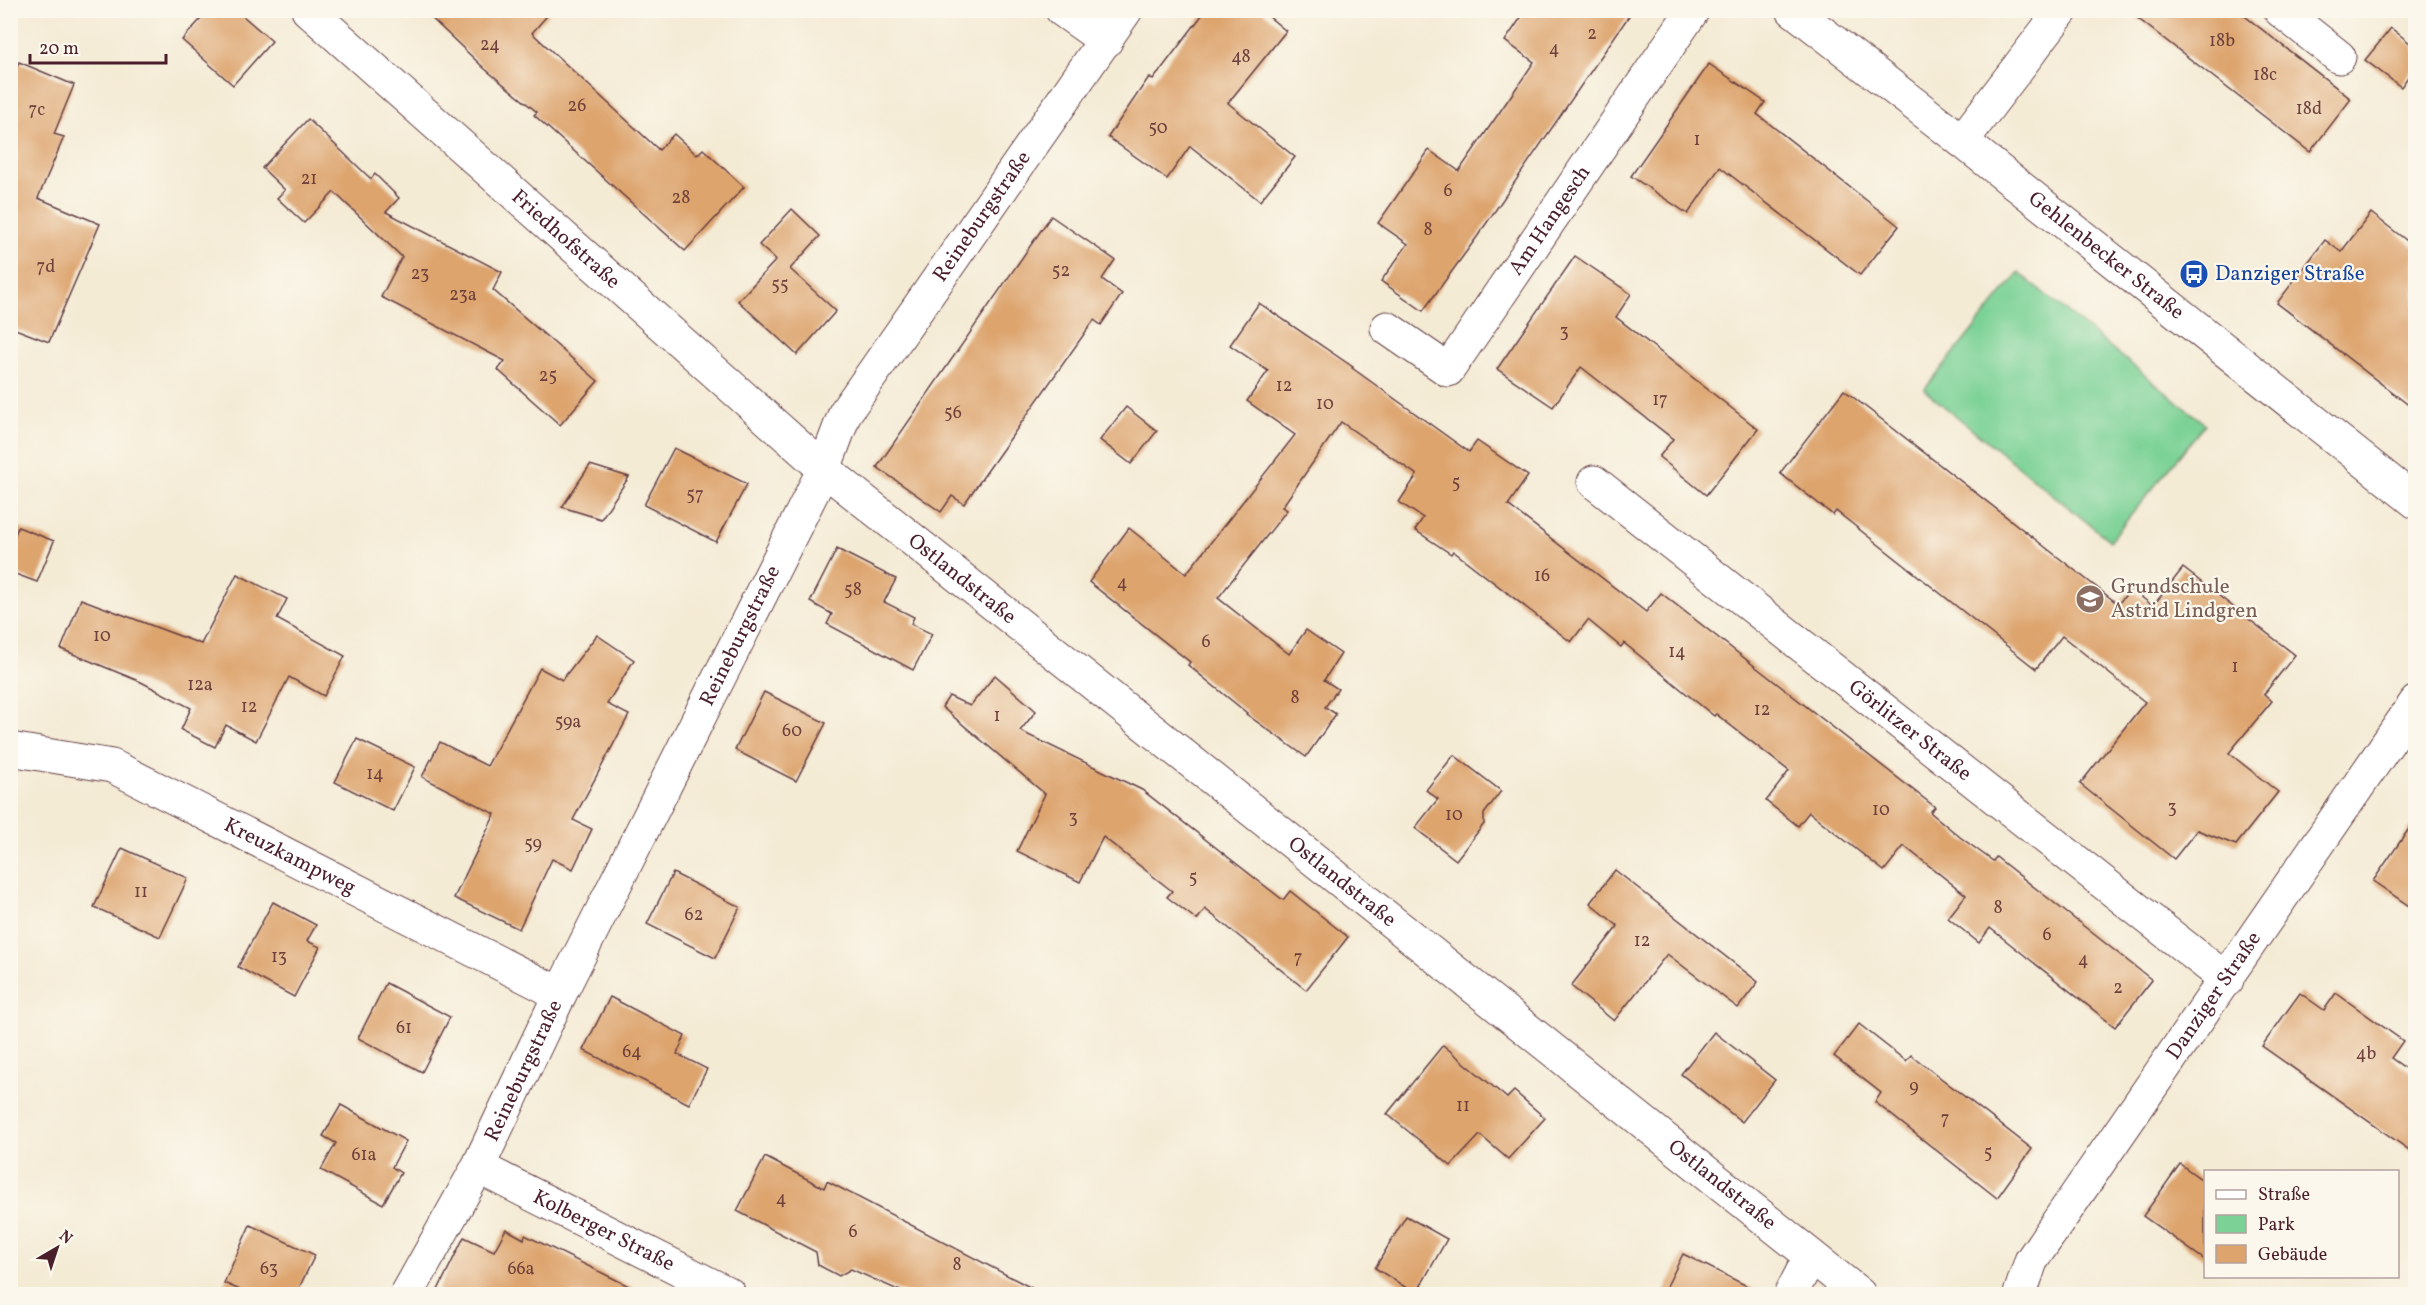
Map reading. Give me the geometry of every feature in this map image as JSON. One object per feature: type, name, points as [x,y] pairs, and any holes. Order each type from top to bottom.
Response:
[{"type":"street","name":"Friedhofstraße","points":[[308,10],[824,469]]},
{"type":"street","points":[[1062,10],[1106,41]]},
{"type":"street","name":"Reineburgstraße","points":[[407,1294],[478,1167],[560,994],[824,469],[845,413],[1126,10]]},
{"type":"street","name":"Am Hangesch","points":[[1387,328],[1448,370],[1693,10]]},
{"type":"street","name":"Gehlenbecker Straße","points":[[1793,10],[1962,141],[2415,502]]},
{"type":"street","points":[[1962,141],[2062,10]]},
{"type":"street","points":[[2280,10],[2339,57]]},
{"type":"street","name":"Ostlandstraße","points":[[824,469],[1859,1294]]},
{"type":"street","name":"Görlitzer Straße","points":[[1593,482],[2227,980]]},
{"type":"street","name":"Danziger Straße","points":[[2020,1294],[2031,1261],[2227,980],[2415,702]]},
{"type":"street","name":"Kreuzkampweg","points":[[10,749],[112,766],[560,994]]},
{"type":"street","name":"Kolberger Straße","points":[[478,1167],[729,1294]]},
{"type":"street","points":[[1791,1294],[1810,1257]]},
{"type":"green space","points":[[2019,273],[2205,424],[2110,541],[1924,390]]},
{"type":"building","points":[[209,10],[236,10],[272,41],[233,85],[182,40]]},
{"type":"building","points":[[423,10],[552,10],[532,33],[659,150],[674,134],[697,155],[703,149],[744,187],[685,251],[534,115],[537,112],[485,69]]},
{"type":"building","points":[[1206,10],[1261,10],[1286,31],[1228,103],[1295,157],[1260,201],[1190,146],[1167,179],[1108,137],[1149,77],[1153,80]]},
{"type":"building","points":[[1526,10],[1633,10],[1477,237],[1423,311],[1381,281],[1408,244],[1378,223],[1429,150],[1459,171],[1534,62],[1505,41]]},
{"type":"building","points":[[2127,10],[2237,10],[2351,99],[2310,152]]},
{"type":"building","points":[[2391,28],[2415,47],[2415,67],[2401,87],[2365,60]]},
{"type":"building","points":[[19,62],[74,85],[54,134],[64,137],[38,198],[100,224],[49,342],[10,327],[10,83]]},
{"type":"building","points":[[1709,64],[1765,102],[1757,114],[1899,226],[1860,275],[1720,167],[1688,214],[1631,176]]},
{"type":"building","points":[[308,119],[371,179],[375,174],[399,198],[386,212],[502,272],[493,290],[598,381],[560,425],[498,370],[505,361],[381,297],[402,257],[334,192],[304,223],[277,198],[285,190],[262,168]]},
{"type":"building","points":[[792,209],[820,236],[790,269],[836,311],[797,355],[738,301],[776,260],[759,245]]},
{"type":"building","points":[[2371,213],[2415,247],[2415,410],[2277,303],[2325,240],[2341,252]]},
{"type":"building","points":[[1051,216],[1115,260],[1102,279],[1122,294],[1101,325],[1094,320],[964,504],[952,496],[941,512],[877,467]]},
{"type":"building","points":[[1575,256],[1631,294],[1616,317],[1758,429],[1706,495],[1659,457],[1673,439],[1581,367],[1553,407],[1497,369]]},
{"type":"building","points":[[1259,303],[1353,367],[1469,452],[1477,441],[1528,476],[1508,505],[1646,612],[1661,593],[1935,807],[1930,812],[1960,837],[1993,861],[1996,857],[2152,980],[2115,1027],[1990,928],[1979,943],[1948,918],[1966,895],[1904,846],[1884,871],[1809,812],[1798,826],[1766,801],[1789,771],[1716,714],[1714,716],[1624,643],[1621,647],[1588,620],[1571,642],[1453,551],[1451,554],[1415,530],[1423,518],[1399,502],[1417,475],[1341,422],[1282,507],[1287,510],[1218,598],[1289,654],[1306,630],[1341,654],[1324,680],[1338,689],[1325,707],[1336,714],[1306,757],[1246,714],[1188,665],[1190,662],[1089,582],[1129,528],[1186,574],[1295,435],[1247,401],[1268,371],[1230,345]]},
{"type":"building","points":[[1844,390],[2118,604],[2131,589],[2153,606],[2183,568],[2295,655],[2264,694],[2272,701],[2229,753],[2278,792],[2236,845],[2197,830],[2174,859],[2080,784],[2145,702],[2062,636],[2036,669],[1836,511],[1833,515],[1780,473]]},
{"type":"building","points":[[1126,407],[1157,431],[1131,464],[1100,440]]},
{"type":"building","points":[[674,448],[747,484],[716,542],[644,505]]},
{"type":"building","points":[[590,465],[629,477],[601,519],[562,507]]},
{"type":"building","points":[[18,527],[54,541],[37,582],[10,572],[10,547]]},
{"type":"building","points":[[837,549],[896,579],[884,602],[914,617],[911,624],[932,634],[913,670],[827,624],[832,614],[810,602]]},
{"type":"building","points":[[237,574],[287,599],[277,619],[345,656],[324,696],[289,677],[256,741],[226,725],[215,747],[181,730],[191,708],[141,682],[61,649],[81,599],[201,644]]},
{"type":"building","points":[[597,635],[634,660],[607,704],[629,715],[573,820],[592,829],[573,869],[552,859],[519,929],[454,898],[495,814],[422,777],[440,742],[487,766],[540,668],[562,680]]},
{"type":"building","points":[[995,675],[1036,711],[1020,731],[1142,790],[1283,900],[1290,891],[1348,937],[1306,990],[1205,909],[1197,920],[1167,897],[1172,891],[1103,837],[1080,882],[1017,851],[1045,794],[942,707],[949,696],[970,706]]},
{"type":"building","points":[[764,692],[826,723],[796,781],[735,750]]},
{"type":"building","points":[[357,739],[415,767],[393,811],[335,782]]},
{"type":"building","points":[[1454,755],[1501,791],[1484,814],[1484,824],[1456,860],[1415,828],[1438,799],[1426,790]]},
{"type":"building","points":[[2415,820],[2415,910],[2373,881]]},
{"type":"building","points":[[122,848],[188,878],[160,937],[94,907]]},
{"type":"building","points":[[1615,870],[1758,982],[1738,1008],[1667,954],[1614,1021],[1571,986],[1618,926],[1590,903]]},
{"type":"building","points":[[673,873],[740,907],[715,958],[647,924]]},
{"type":"building","points":[[273,902],[316,925],[307,941],[320,947],[294,997],[238,967]]},
{"type":"building","points":[[386,983],[450,1017],[422,1072],[358,1038]]},
{"type":"building","points":[[2300,993],[2324,1010],[2336,993],[2403,1041],[2391,1058],[2415,1075],[2415,1154],[2262,1046]]},
{"type":"building","points":[[610,997],[685,1036],[677,1054],[707,1069],[689,1104],[583,1050]]},
{"type":"building","points":[[1859,1024],[1906,1061],[1911,1055],[2032,1149],[1997,1198],[1875,1102],[1881,1093],[1834,1056]]},
{"type":"building","points":[[1714,1032],[1775,1080],[1742,1122],[1681,1074]]},
{"type":"building","points":[[1443,1045],[1507,1098],[1514,1091],[1545,1118],[1508,1159],[1480,1135],[1451,1166],[1387,1114]]},
{"type":"building","points":[[341,1105],[406,1141],[392,1167],[401,1173],[383,1204],[321,1170],[336,1143],[323,1136]]},
{"type":"building","points":[[765,1157],[824,1188],[827,1181],[1043,1294],[907,1294],[851,1269],[839,1276],[818,1265],[816,1252],[737,1211]]},
{"type":"building","points":[[2180,1164],[2204,1181],[2204,1259],[2143,1216]]},
{"type":"building","points":[[1406,1216],[1447,1239],[1416,1294],[1375,1268]]},
{"type":"building","points":[[250,1225],[315,1255],[296,1294],[249,1294],[224,1283]]},
{"type":"building","points":[[506,1229],[524,1239],[525,1235],[645,1294],[436,1294],[464,1237],[494,1251]]},
{"type":"building","points":[[1683,1254],[1763,1294],[1663,1294]]},
{"type":"place","name":"Danziger Straße","points":[[2194,274]]},
{"type":"place","name":"Grundschule Astrid Lindgren","points":[[2090,599]]}]
